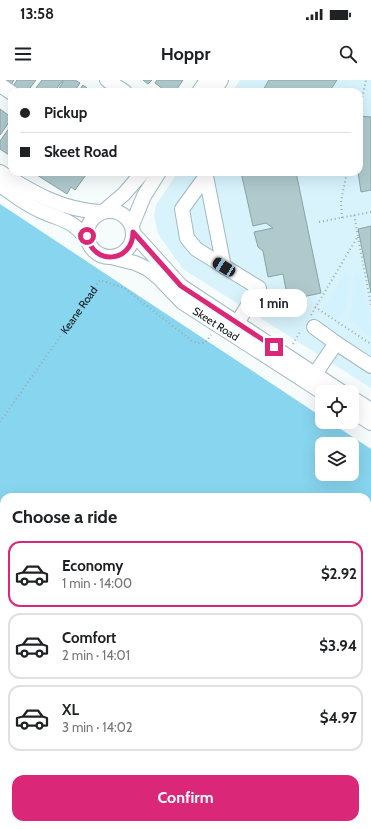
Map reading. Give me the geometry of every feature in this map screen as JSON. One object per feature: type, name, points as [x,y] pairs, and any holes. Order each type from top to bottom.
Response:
[{"type":"street","points":[[107,80],[119,88]]},
{"type":"street","points":[[0,172],[31,192],[51,202],[80,210],[118,211],[129,219],[133,229]]},
{"type":"street","points":[[88,241],[88,226],[93,217],[124,194],[137,176]]},
{"type":"street","points":[[0,185],[39,210],[73,224],[79,229],[95,251],[102,256],[111,257],[120,255],[127,250],[132,242],[133,229],[144,196],[156,176]]},
{"type":"street","points":[[224,267],[206,176],[182,209],[187,238],[196,250],[224,267],[259,288],[237,323]]},
{"type":"street","name":"Skeet Road","points":[[133,229],[181,286],[332,385]]},
{"type":"street","name":"Skeet Road","points":[[111,257],[135,263],[148,269],[158,277],[182,302],[315,387]]},
{"type":"street","points":[[308,324],[371,366]]},
{"type":"street","points":[[315,374],[336,343]]},
{"type":"street","points":[[359,402],[371,410]]},
{"type":"street","points":[[359,415],[371,423]]},
{"type":"path","points":[[363,94],[366,80]]},
{"type":"path","points":[[342,218],[341,201],[346,176]]},
{"type":"path","points":[[319,222],[371,212]]},
{"type":"path","points":[[354,215],[371,305]]},
{"type":"path","points":[[286,355],[308,324],[315,307],[358,236]]},
{"type":"path","name":"Keane Road","points":[[0,422],[100,280],[124,288],[197,343],[206,343],[219,325]]},
{"type":"path","points":[[315,307],[371,344]]},
{"type":"shaded area","points":[[240,80],[371,80],[371,388],[183,269],[158,234],[154,215],[156,205],[175,176],[363,176],[363,88],[235,88]]},
{"type":"shaded area","points":[[0,204],[315,412],[315,429],[341,429],[353,437],[315,437],[315,481],[359,481],[359,441],[371,449],[371,493],[0,493]]},
{"type":"shaded area","points":[[345,273],[349,276],[346,308],[338,320],[323,309]]},
{"type":"shaded area","points":[[361,273],[371,326],[371,338],[358,325],[348,320],[351,316],[355,274]]},
{"type":"building","points":[[4,80],[14,80],[11,85]]},
{"type":"building","points":[[17,80],[36,80],[30,88],[16,88],[13,86]]},
{"type":"building","points":[[42,80],[63,80],[57,88],[36,88]]},
{"type":"building","points":[[64,80],[75,80],[80,83],[77,88],[59,88]]},
{"type":"building","points":[[143,80],[152,80],[148,84]]},
{"type":"building","points":[[157,80],[183,80],[178,88],[162,88],[155,83]]},
{"type":"building","points":[[269,80],[337,80],[332,88],[264,88]]},
{"type":"building","points":[[0,109],[8,115],[8,124],[0,135]]},
{"type":"building","points":[[363,116],[371,117],[371,190],[361,192],[359,176],[363,176]]},
{"type":"building","points":[[8,130],[8,154],[0,149],[0,141]]},
{"type":"building","points":[[39,176],[85,176],[75,190],[71,187],[67,194]]},
{"type":"building","points":[[242,176],[297,176],[321,293],[288,300],[283,274],[268,277],[263,251],[258,247],[254,232],[273,228],[266,223],[253,226]]},
{"type":"building","points":[[371,226],[371,293],[358,229]]},
{"type":"route","points":[[87,236],[89,245],[98,254],[111,257],[120,255],[127,250],[132,242],[133,232],[165,270],[181,286],[274,347]]}]
